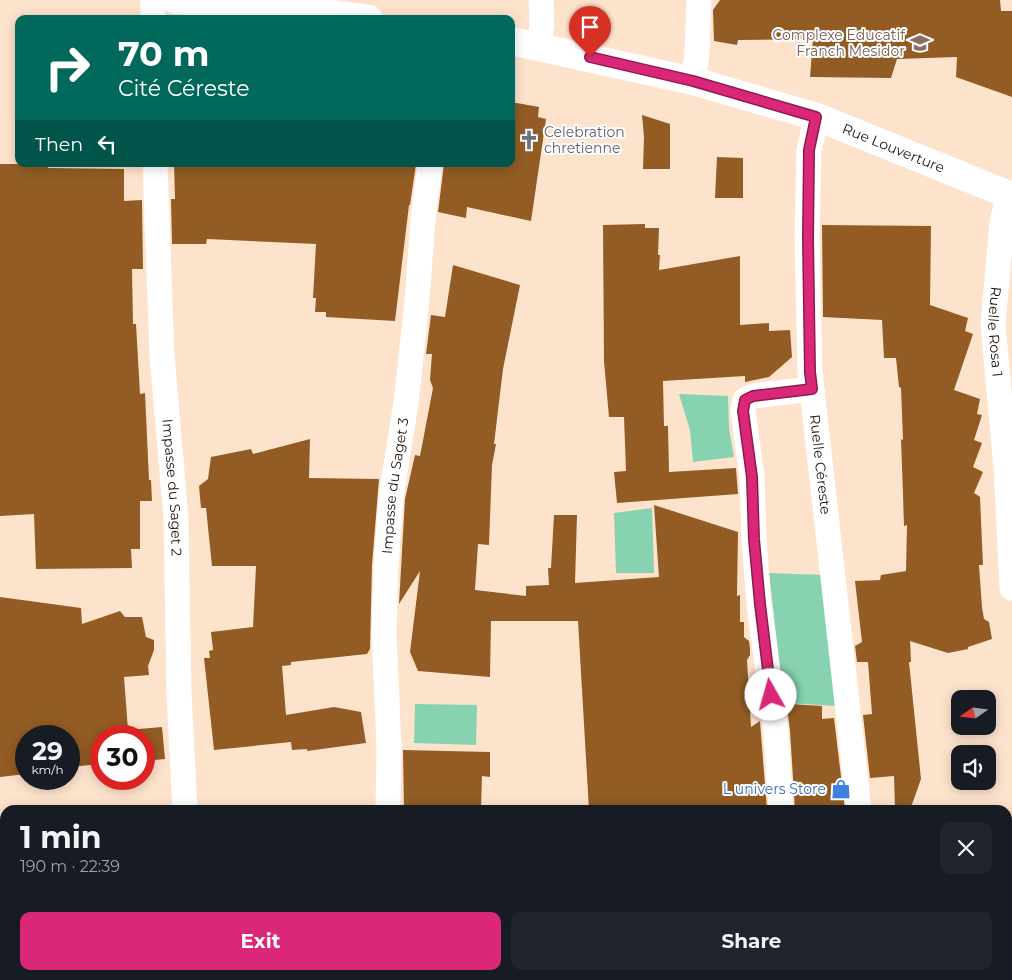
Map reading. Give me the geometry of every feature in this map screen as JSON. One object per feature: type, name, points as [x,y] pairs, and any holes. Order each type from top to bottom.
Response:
[{"type":"main road","points":[[175,0],[302,10],[339,15]]},
{"type":"main road","name":"Rue Louverture","points":[[515,41],[693,81],[816,117],[1011,196]]},
{"type":"street","points":[[153,0],[153,15]]},
{"type":"street","points":[[539,46],[542,25],[541,0]]},
{"type":"street","points":[[693,81],[697,54],[699,0]]},
{"type":"street","name":"Ruelle Céreste","points":[[816,117],[809,150],[808,170],[810,372],[859,805]]},
{"type":"street","name":"Impasse du Saget 2","points":[[155,167],[162,356],[176,518],[179,694],[185,805]]},
{"type":"street","name":"Impasse du Saget 3","points":[[388,805],[389,747],[384,632],[386,556],[391,497],[406,403],[430,167]]},
{"type":"street","name":"Ruelle Rosa 1","points":[[1011,196],[1002,222],[994,324],[1006,467],[1012,588]]},
{"type":"street","points":[[781,805],[776,732],[754,539],[752,477],[743,411],[745,400],[753,396],[812,389]]},
{"type":"green space","points":[[679,394],[728,396],[729,428],[734,457],[693,462],[690,430]]},
{"type":"green space","points":[[652,508],[654,573],[616,573],[614,513]]},
{"type":"green space","points":[[769,573],[824,575],[838,706],[784,703]]},
{"type":"green space","points":[[415,704],[477,705],[476,745],[414,743]]},
{"type":"building","points":[[720,0],[1000,0],[1001,11],[1012,11],[1012,97],[956,77],[957,57],[897,59],[891,78],[810,77],[813,39],[738,40],[737,45],[714,41],[713,10]]},
{"type":"building","points":[[515,103],[539,107],[538,117],[546,119],[531,221],[467,207],[466,218],[438,212],[444,167],[515,167]]},
{"type":"building","points":[[642,115],[670,124],[670,169],[643,169],[644,137]]},
{"type":"building","points":[[717,157],[743,158],[743,198],[715,198]]},
{"type":"building","points":[[0,164],[15,164],[15,167],[124,169],[124,201],[142,200],[143,269],[132,269],[133,324],[136,324],[140,394],[145,393],[149,480],[151,480],[152,501],[140,501],[140,549],[131,549],[132,568],[36,569],[34,514],[0,516]]},
{"type":"building","points":[[174,167],[416,167],[395,321],[326,317],[326,312],[315,312],[316,298],[313,298],[316,244],[207,239],[206,244],[172,244],[171,199],[175,199]]},
{"type":"building","points":[[645,224],[645,228],[659,228],[659,270],[740,256],[740,325],[769,323],[769,331],[790,330],[792,357],[769,377],[745,382],[745,376],[663,381],[664,426],[668,426],[669,472],[736,468],[738,494],[617,503],[614,472],[626,471],[624,417],[609,417],[604,361],[603,225]]},
{"type":"building","points":[[822,225],[931,226],[930,305],[968,318],[965,331],[973,334],[954,390],[980,399],[977,414],[982,415],[974,440],[982,443],[973,467],[983,472],[974,493],[980,497],[983,565],[979,565],[982,607],[984,619],[989,622],[992,639],[968,647],[968,649],[948,653],[910,641],[911,662],[909,662],[921,779],[912,805],[895,805],[894,776],[870,778],[863,715],[872,714],[868,662],[857,662],[855,646],[862,642],[855,581],[880,580],[881,575],[906,571],[907,525],[904,526],[901,388],[899,387],[896,358],[884,358],[882,320],[823,317]]},
{"type":"building","points":[[453,265],[520,285],[503,369],[494,444],[496,444],[492,465],[489,545],[478,544],[475,590],[526,596],[526,586],[549,585],[548,568],[551,568],[554,515],[577,515],[575,583],[659,577],[654,505],[738,532],[737,596],[740,595],[740,622],[744,622],[744,637],[749,641],[750,655],[747,660],[751,727],[760,721],[767,805],[589,805],[578,621],[491,621],[490,677],[418,671],[410,652],[420,571],[399,604],[405,499],[415,455],[420,456],[433,388],[430,380],[432,354],[426,354],[431,315],[445,317]]},
{"type":"building","points":[[310,439],[309,478],[379,479],[372,565],[370,649],[367,654],[291,662],[291,665],[282,666],[286,715],[334,707],[361,712],[366,743],[307,751],[307,749],[292,750],[291,742],[214,750],[204,658],[210,658],[209,651],[213,650],[211,632],[253,627],[256,566],[212,566],[206,508],[201,508],[199,486],[208,479],[211,457],[251,449],[253,454]]},
{"type":"building","points":[[0,597],[81,608],[82,624],[120,611],[125,617],[142,617],[146,637],[154,640],[154,650],[148,666],[149,675],[124,677],[128,725],[90,725],[90,765],[80,766],[80,725],[15,725],[15,775],[0,777]]},
{"type":"building","points":[[790,704],[822,706],[822,719],[834,718],[844,805],[795,805],[787,706]]},
{"type":"building","points":[[162,727],[165,759],[155,760],[155,728]]},
{"type":"building","points":[[403,750],[490,752],[490,777],[482,776],[481,805],[404,805]]},
{"type":"place","name":"Complexe Educatif Franch Mesidor","points":[[920,43]]},
{"type":"place","name":"Celebration chretienne","points":[[529,140]]},
{"type":"place","name":"L univers Store","points":[[841,789]]},
{"type":"route","points":[[590,57],[693,81],[816,117],[809,150],[808,185],[810,372],[812,389],[753,396],[745,400],[743,411],[752,477],[754,539],[771,695]]}]
